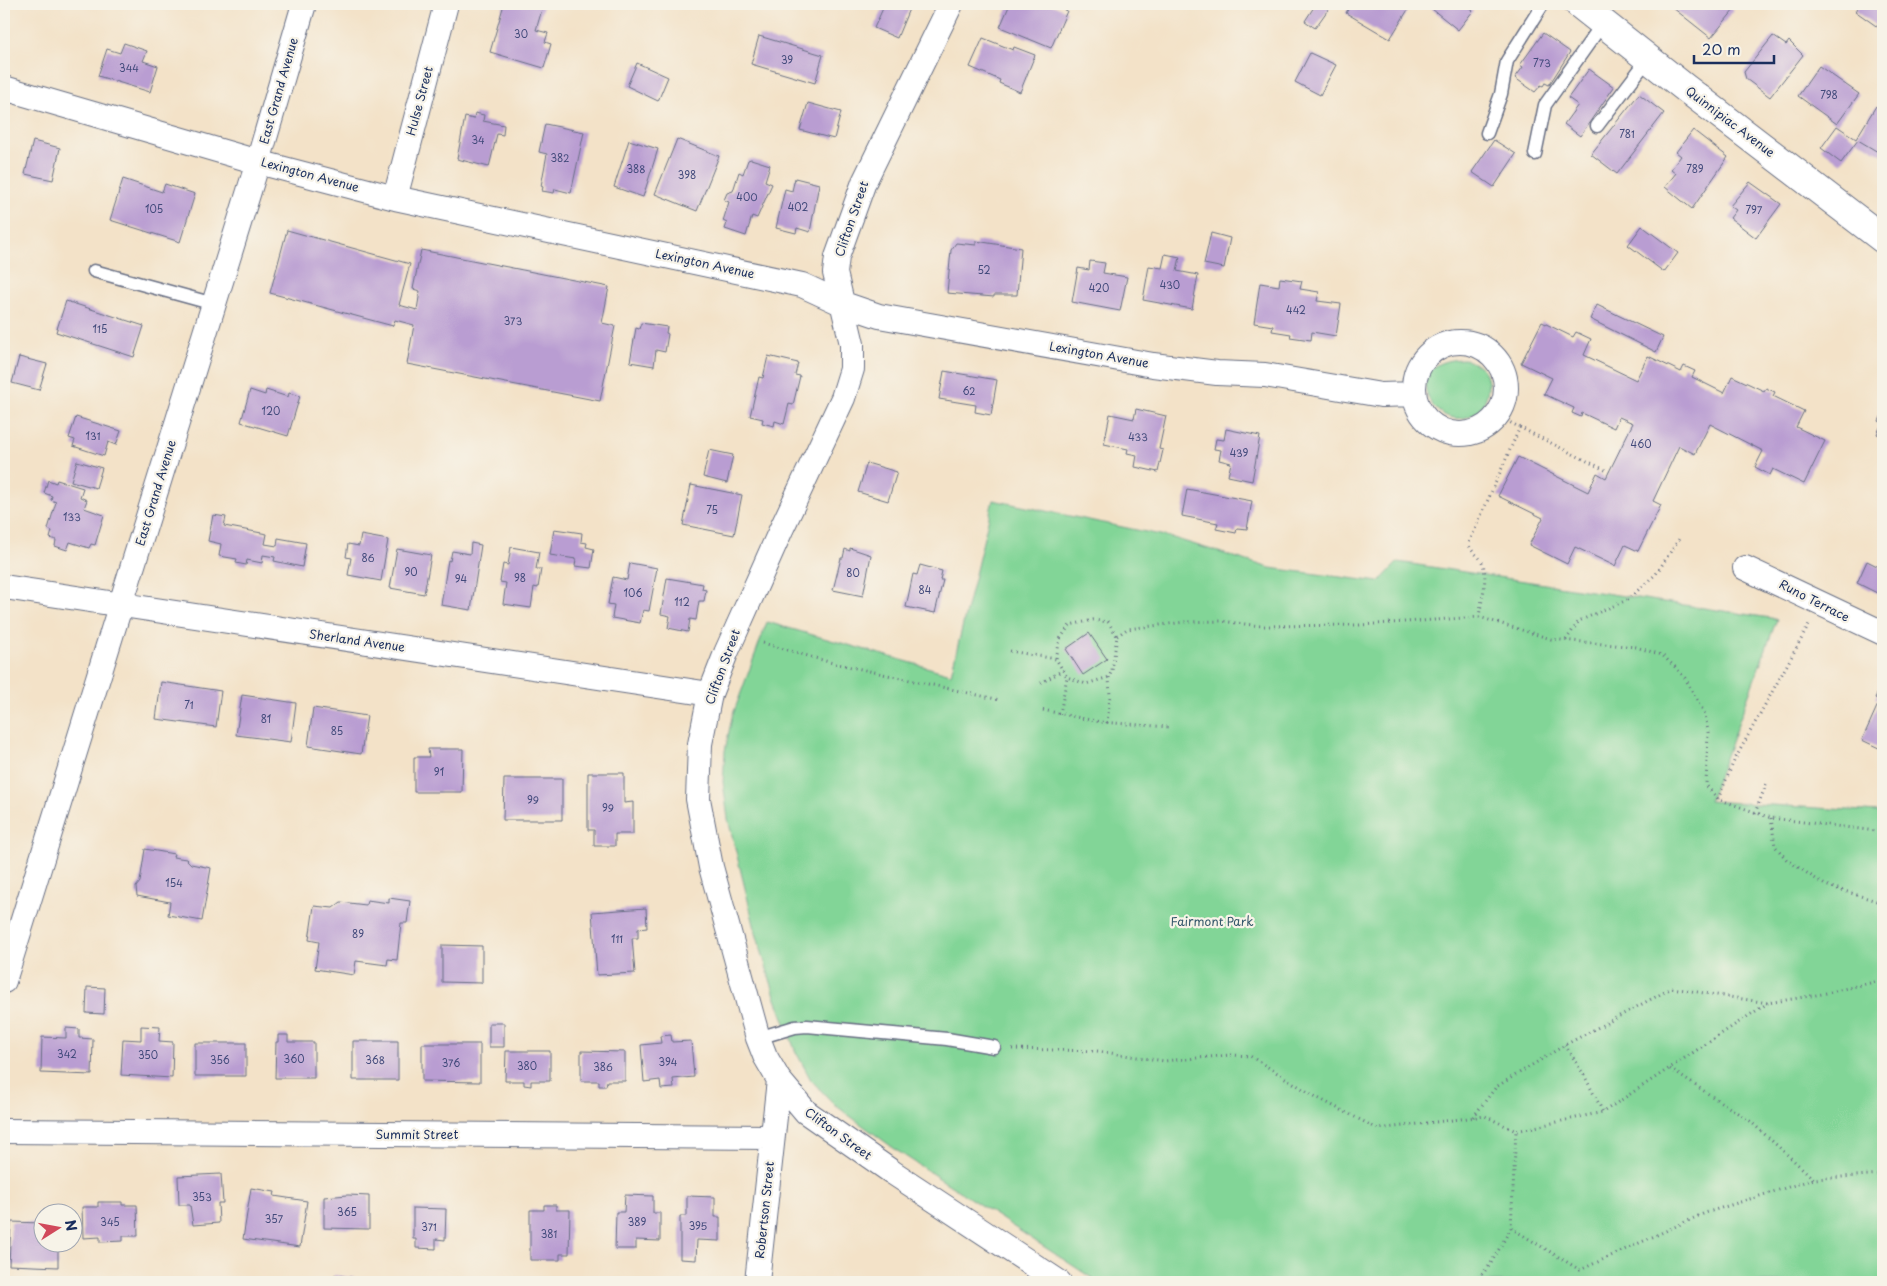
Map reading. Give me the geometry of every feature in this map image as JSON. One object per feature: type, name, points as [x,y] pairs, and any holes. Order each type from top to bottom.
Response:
[{"type":"main road","name":"Quinnipiac Avenue","points":[[1579,4],[1883,238]]},
{"type":"street","name":"East Grand Avenue","points":[[4,981],[258,162],[304,4]]},
{"type":"street","name":"Hulse Street","points":[[395,198],[446,4]]},
{"type":"street","name":"Clifton Street","points":[[951,4],[864,182],[837,257],[835,273],[852,344],[852,369],[842,398],[765,565],[710,694],[700,744],[698,799],[711,867],[758,1038],[764,1056],[779,1080],[806,1112],[834,1133],[1059,1282]]},
{"type":"street","name":"Lexington Avenue","points":[[4,88],[258,162],[395,198],[802,285],[841,303],[879,316],[1153,365],[1217,373],[1265,375],[1381,395],[1414,394]]},
{"type":"street","points":[[1465,341],[1479,345],[1492,354],[1502,366],[1507,382],[1504,400],[1496,416],[1488,425],[1474,432],[1458,435],[1442,431],[1428,422],[1419,410],[1414,394],[1414,380],[1418,367],[1427,355],[1438,347],[1451,342],[1465,341]]},
{"type":"street","name":"Runo Terrace","points":[[1745,568],[1791,588],[1820,605],[1883,633]]},
{"type":"street","name":"Sherland Avenue","points":[[4,587],[710,694]]},
{"type":"street","points":[[772,1137],[779,1080]]},
{"type":"street","name":"Summit Street","points":[[4,1131],[772,1137]]},
{"type":"street","name":"Robertson Street","points":[[757,1282],[772,1137]]},
{"type":"lane","points":[[1487,133],[1501,94],[1507,61],[1543,4]]},
{"type":"lane","points":[[1535,154],[1545,105],[1603,23]]},
{"type":"lane","points":[[1597,126],[1648,58]]},
{"type":"lane","points":[[94,271],[214,304]]},
{"type":"lane","points":[[758,1038],[794,1027],[806,1026],[947,1039],[994,1047]]},
{"type":"path","points":[[1496,416],[1609,472]]},
{"type":"path","points":[[1479,617],[1485,570],[1481,560],[1469,548],[1468,543],[1520,427]]},
{"type":"path","points":[[1565,640],[1579,621],[1627,600],[1656,574],[1679,539]]},
{"type":"path","points":[[1718,799],[1734,761],[1820,605]]},
{"type":"path","points":[[1117,636],[1127,629],[1185,622],[1221,621],[1261,626],[1360,625],[1479,617],[1530,634],[1565,640],[1636,647],[1662,655],[1676,667],[1685,678],[1705,714],[1708,732],[1706,785],[1718,799],[1771,818],[1876,831],[1883,828]]},
{"type":"path","points":[[1107,723],[1110,697],[1109,677],[1112,670],[1117,636],[1108,622],[1093,620],[1070,625],[1060,639],[1056,659],[1067,677],[1086,684],[1109,677]]},
{"type":"path","points":[[763,643],[829,662],[1000,700]]},
{"type":"path","points":[[1010,651],[1056,659]]},
{"type":"path","points":[[1040,683],[1063,670]]},
{"type":"path","points":[[1060,714],[1067,677]]},
{"type":"path","points":[[1043,710],[1107,723],[1169,727]]},
{"type":"path","points":[[1755,813],[1767,782]]},
{"type":"path","points":[[1771,818],[1775,846],[1787,860],[1825,885],[1883,903]]},
{"type":"path","points":[[1473,1118],[1496,1087],[1565,1045],[1672,988],[1768,1004],[1883,980]]},
{"type":"path","points":[[994,1047],[1097,1052],[1164,1061],[1231,1055],[1250,1056],[1316,1097],[1378,1129],[1485,1116],[1516,1131],[1603,1112],[1768,1004]]},
{"type":"path","points":[[1565,1045],[1584,1075],[1603,1112]]},
{"type":"path","points":[[1670,1069],[1750,1121],[1814,1179]]},
{"type":"path","points":[[1475,1282],[1490,1265],[1511,1228],[1516,1131]]},
{"type":"path","points":[[1511,1228],[1580,1270],[1705,1213],[1814,1179],[1883,1174]]},
{"type":"green space","points":[[1465,359],[1482,368],[1486,373],[1488,380],[1487,394],[1482,407],[1477,412],[1466,418],[1453,418],[1440,413],[1431,403],[1425,387],[1426,378],[1429,372],[1440,363]]},
{"type":"green space","name":"Fairmont Park","points":[[993,500],[1170,537],[1270,568],[1379,582],[1398,562],[1777,619],[1709,801],[1878,812],[1883,800],[1883,1282],[1098,1282],[899,1152],[835,1105],[811,1080],[795,1050],[776,999],[756,933],[728,819],[723,782],[725,751],[732,717],[767,622],[951,674]]},
{"type":"building","points":[[504,4],[534,4],[543,6],[536,30],[548,33],[545,42],[551,44],[544,68],[490,52]]},
{"type":"building","points":[[885,4],[911,4],[897,38],[874,28]]},
{"type":"building","points":[[1010,4],[1050,4],[1067,11],[1051,48],[1000,27]]},
{"type":"building","points":[[1309,4],[1332,4],[1315,28],[1305,21],[1314,7]]},
{"type":"building","points":[[1351,4],[1402,4],[1409,8],[1390,39],[1346,13]]},
{"type":"building","points":[[1436,4],[1471,4],[1468,7],[1473,11],[1458,30],[1432,9]]},
{"type":"building","points":[[1668,4],[1726,4],[1734,10],[1711,38]]},
{"type":"building","points":[[1860,4],[1883,4],[1883,22],[1879,28],[1855,11]]},
{"type":"building","points":[[1543,33],[1570,52],[1549,85],[1545,83],[1543,86],[1541,85],[1535,92],[1515,78],[1523,67],[1520,65]]},
{"type":"building","points":[[759,36],[823,55],[815,83],[751,64]]},
{"type":"building","points":[[1773,36],[1786,45],[1789,41],[1803,55],[1770,97],[1746,79],[1744,72]]},
{"type":"building","points":[[983,38],[1013,50],[1014,47],[1035,55],[1020,92],[999,83],[1000,80],[970,67]]},
{"type":"building","points":[[124,43],[147,51],[143,61],[158,66],[150,92],[98,76],[107,49],[120,53]]},
{"type":"building","points":[[1310,53],[1336,65],[1320,95],[1295,82]]},
{"type":"building","points":[[637,63],[668,77],[658,101],[627,86]]},
{"type":"building","points":[[1819,66],[1859,94],[1837,124],[1798,96]]},
{"type":"building","points":[[1589,69],[1614,87],[1580,136],[1564,124],[1578,105],[1568,98]]},
{"type":"building","points":[[1639,94],[1664,113],[1617,174],[1591,154]]},
{"type":"building","points":[[808,103],[841,112],[834,139],[800,130]]},
{"type":"building","points":[[1876,106],[1883,110],[1883,155],[1858,140],[1841,163],[1821,148],[1837,126],[1856,139]]},
{"type":"building","points":[[475,113],[484,115],[483,121],[504,125],[503,135],[497,134],[489,167],[457,159],[465,117],[474,119]]},
{"type":"building","points":[[545,124],[584,132],[571,193],[555,189],[554,193],[542,191],[543,187],[541,186],[547,154],[539,152]]},
{"type":"building","points":[[1693,130],[1728,157],[1692,209],[1665,187],[1676,173],[1671,169],[1681,156],[1676,152]]},
{"type":"building","points":[[677,139],[719,156],[697,211],[655,194]]},
{"type":"building","points":[[629,140],[658,149],[643,197],[614,187]]},
{"type":"building","points":[[1494,140],[1516,154],[1494,187],[1472,172]]},
{"type":"building","points":[[33,141],[60,148],[53,180],[25,174]]},
{"type":"building","points":[[751,159],[770,165],[765,181],[772,184],[757,218],[752,216],[746,236],[725,229],[727,223],[723,221],[729,202],[724,200],[727,193],[733,191],[739,172],[743,174],[748,160]]},
{"type":"building","points":[[795,178],[819,184],[810,232],[797,228],[796,233],[776,228],[785,189],[792,191]]},
{"type":"building","points":[[123,179],[162,192],[165,184],[195,194],[180,242],[110,220]]},
{"type":"building","points":[[1750,182],[1781,204],[1756,238],[1730,218],[1736,210],[1730,206]]},
{"type":"building","points":[[1642,226],[1678,253],[1664,272],[1628,245]]},
{"type":"building","points":[[287,230],[410,264],[399,305],[417,310],[420,291],[413,289],[421,250],[609,287],[602,323],[615,326],[600,401],[407,364],[414,325],[395,320],[393,326],[270,293]]},
{"type":"building","points":[[1211,233],[1230,238],[1224,268],[1204,264]]},
{"type":"building","points":[[976,241],[1021,248],[1017,295],[994,295],[994,297],[947,293],[951,250],[956,243],[976,245]]},
{"type":"building","points":[[1165,254],[1180,257],[1177,271],[1198,275],[1192,309],[1143,300],[1149,266],[1162,268]]},
{"type":"building","points":[[1090,261],[1105,263],[1103,273],[1127,277],[1120,311],[1072,302],[1078,268],[1089,270]]},
{"type":"building","points":[[1280,278],[1302,281],[1300,289],[1319,292],[1317,301],[1341,304],[1336,336],[1312,332],[1311,340],[1290,337],[1291,334],[1272,331],[1273,326],[1254,323],[1260,283],[1279,286]]},
{"type":"building","points":[[66,301],[144,326],[134,357],[56,332]]},
{"type":"building","points":[[1597,305],[1663,337],[1656,352],[1590,319]]},
{"type":"building","points":[[1542,322],[1573,337],[1576,332],[1591,339],[1584,355],[1636,380],[1648,356],[1681,372],[1684,366],[1695,371],[1692,377],[1724,393],[1732,376],[1764,391],[1766,388],[1775,392],[1773,396],[1804,411],[1796,427],[1825,441],[1804,484],[1773,469],[1770,475],[1755,467],[1763,451],[1710,424],[1695,454],[1679,446],[1653,501],[1661,505],[1638,551],[1625,545],[1615,566],[1575,547],[1567,564],[1529,545],[1543,518],[1498,496],[1518,457],[1588,492],[1597,473],[1606,478],[1633,423],[1619,417],[1614,428],[1582,413],[1581,417],[1572,413],[1574,408],[1544,394],[1552,378],[1521,363]]},
{"type":"building","points":[[641,323],[667,327],[666,333],[668,334],[665,352],[656,350],[654,366],[630,362],[636,328],[639,329]]},
{"type":"building","points":[[768,356],[798,363],[795,375],[800,376],[793,405],[789,404],[784,424],[775,421],[774,426],[762,423],[763,419],[750,416],[759,377],[763,378]]},
{"type":"building","points":[[19,357],[47,364],[39,390],[12,383]]},
{"type":"building","points":[[944,371],[997,380],[991,415],[975,412],[976,405],[939,399]]},
{"type":"building","points":[[250,390],[265,395],[266,390],[288,397],[289,393],[300,396],[288,436],[241,422]]},
{"type":"building","points":[[1136,409],[1166,416],[1159,449],[1163,450],[1158,472],[1135,467],[1137,455],[1127,453],[1128,449],[1104,444],[1110,414],[1134,419]]},
{"type":"building","points":[[1883,413],[1883,437],[1877,434],[1882,423],[1879,421]]},
{"type":"building","points":[[76,417],[121,431],[116,445],[108,442],[104,456],[73,446],[75,440],[69,438]]},
{"type":"building","points":[[1226,429],[1260,436],[1252,481],[1228,476],[1231,463],[1219,460],[1221,450],[1214,449],[1216,439],[1224,440]]},
{"type":"building","points":[[709,450],[733,455],[727,483],[703,477]]},
{"type":"building","points":[[77,461],[102,468],[96,488],[71,481]]},
{"type":"building","points":[[867,463],[897,472],[888,501],[858,492]]},
{"type":"building","points":[[48,480],[56,483],[57,480],[83,488],[80,497],[87,500],[84,508],[104,515],[95,545],[91,544],[89,548],[70,542],[67,550],[55,546],[56,540],[50,538],[52,531],[48,529],[56,502],[51,500],[52,496],[44,493]]},
{"type":"building","points":[[691,485],[742,495],[734,535],[683,525]]},
{"type":"building","points":[[1187,489],[1252,501],[1247,529],[1237,528],[1236,533],[1216,529],[1218,523],[1182,516]]},
{"type":"building","points":[[213,515],[226,517],[224,526],[267,534],[265,544],[277,546],[278,538],[306,543],[302,567],[274,561],[275,557],[263,555],[262,563],[247,560],[246,565],[236,563],[237,559],[219,556],[221,544],[208,541]]},
{"type":"building","points":[[554,529],[582,533],[581,542],[587,543],[586,547],[594,549],[591,568],[575,566],[576,559],[550,555]]},
{"type":"building","points":[[361,535],[388,540],[381,581],[348,575],[351,558],[346,557],[348,544],[359,546]]},
{"type":"building","points":[[471,543],[481,545],[471,610],[441,605],[448,560],[450,561],[452,551],[470,554]]},
{"type":"building","points":[[511,547],[539,552],[536,569],[541,569],[538,588],[534,587],[531,608],[503,604],[506,583],[500,582],[503,564],[508,565]]},
{"type":"building","points":[[850,548],[871,555],[863,596],[833,590],[841,558],[843,558],[845,549],[850,551]]},
{"type":"building","points":[[397,549],[431,555],[424,594],[390,588]]},
{"type":"building","points":[[1867,561],[1883,569],[1883,596],[1857,583]]},
{"type":"building","points":[[630,563],[657,568],[649,611],[643,610],[640,623],[612,618],[614,605],[608,604],[613,577],[627,580]]},
{"type":"building","points":[[920,565],[942,571],[940,580],[943,580],[935,613],[906,607],[913,574],[917,575]]},
{"type":"building","points":[[667,578],[703,584],[702,589],[706,590],[704,601],[699,601],[696,620],[690,619],[688,632],[668,628],[670,616],[661,614]]},
{"type":"building","points":[[1089,633],[1107,659],[1083,675],[1066,649]]},
{"type":"building","points":[[161,682],[221,691],[216,727],[156,719]]},
{"type":"building","points":[[1882,684],[1883,750],[1862,740],[1880,700],[1875,698]]},
{"type":"building","points":[[242,695],[296,703],[291,742],[236,735]]},
{"type":"building","points":[[313,708],[367,716],[361,754],[308,746]]},
{"type":"building","points":[[428,749],[463,749],[462,792],[414,792],[414,757],[429,757]]},
{"type":"building","points":[[588,773],[624,773],[624,803],[633,802],[633,834],[615,834],[615,846],[594,846],[594,830],[588,830]]},
{"type":"building","points":[[504,779],[562,779],[562,820],[503,820]]},
{"type":"building","points":[[145,849],[174,854],[173,857],[186,859],[191,864],[211,868],[202,921],[168,915],[170,902],[137,896],[136,887],[140,882]]},
{"type":"building","points":[[389,898],[410,901],[407,923],[401,923],[397,960],[388,959],[387,965],[356,961],[354,975],[315,969],[319,942],[309,940],[314,906],[333,908],[341,902],[366,905],[367,900],[389,903]]},
{"type":"building","points":[[646,908],[647,928],[638,929],[638,938],[632,938],[635,973],[597,975],[592,912]]},
{"type":"building","points":[[442,945],[482,946],[482,983],[442,982]]},
{"type":"building","points":[[87,987],[105,988],[104,1014],[86,1013]]},
{"type":"building","points":[[489,1023],[504,1023],[504,1047],[489,1047]]},
{"type":"building","points":[[141,1026],[160,1027],[159,1041],[173,1042],[172,1078],[121,1075],[123,1039],[141,1040]]},
{"type":"building","points":[[66,1028],[79,1029],[79,1038],[93,1039],[92,1075],[41,1073],[42,1037],[66,1038]]},
{"type":"building","points":[[278,1035],[288,1035],[288,1042],[314,1042],[314,1078],[275,1078],[276,1042],[278,1042]]},
{"type":"building","points":[[671,1035],[672,1042],[691,1041],[694,1077],[673,1079],[674,1088],[661,1089],[660,1080],[644,1082],[641,1045],[661,1043],[660,1036]]},
{"type":"building","points":[[353,1041],[398,1041],[398,1080],[353,1080]]},
{"type":"building","points":[[195,1043],[246,1043],[246,1076],[195,1076]]},
{"type":"building","points":[[422,1044],[480,1044],[480,1082],[422,1081]]},
{"type":"building","points":[[506,1051],[550,1051],[550,1081],[531,1081],[531,1086],[524,1085],[524,1081],[505,1081]]},
{"type":"building","points":[[581,1051],[625,1052],[625,1081],[607,1081],[606,1086],[599,1086],[599,1081],[581,1081]]},
{"type":"building","points":[[221,1174],[223,1203],[218,1203],[219,1223],[193,1225],[190,1205],[179,1205],[178,1176]]},
{"type":"building","points":[[251,1188],[275,1192],[274,1196],[307,1201],[300,1247],[243,1239]]},
{"type":"building","points":[[625,1195],[653,1196],[653,1213],[660,1213],[660,1241],[636,1240],[636,1249],[615,1249],[616,1212],[624,1212]]},
{"type":"building","points":[[369,1196],[369,1229],[324,1228],[324,1197]]},
{"type":"building","points":[[687,1196],[715,1197],[715,1217],[720,1217],[720,1241],[697,1240],[696,1260],[680,1259],[680,1216],[687,1216]]},
{"type":"building","points":[[98,1202],[122,1202],[122,1205],[137,1205],[138,1236],[123,1236],[123,1241],[100,1242],[100,1237],[83,1238],[82,1207],[98,1207]]},
{"type":"building","points":[[544,1205],[556,1205],[556,1210],[570,1210],[569,1254],[560,1254],[560,1260],[530,1260],[530,1210],[544,1210]]},
{"type":"building","points":[[413,1208],[446,1209],[445,1240],[436,1239],[436,1249],[416,1248],[416,1239],[413,1239]]},
{"type":"building","points":[[11,1222],[32,1223],[32,1254],[58,1254],[58,1267],[9,1265]]},
{"type":"building","points":[[334,1275],[377,1281],[377,1282],[333,1282]]}]
